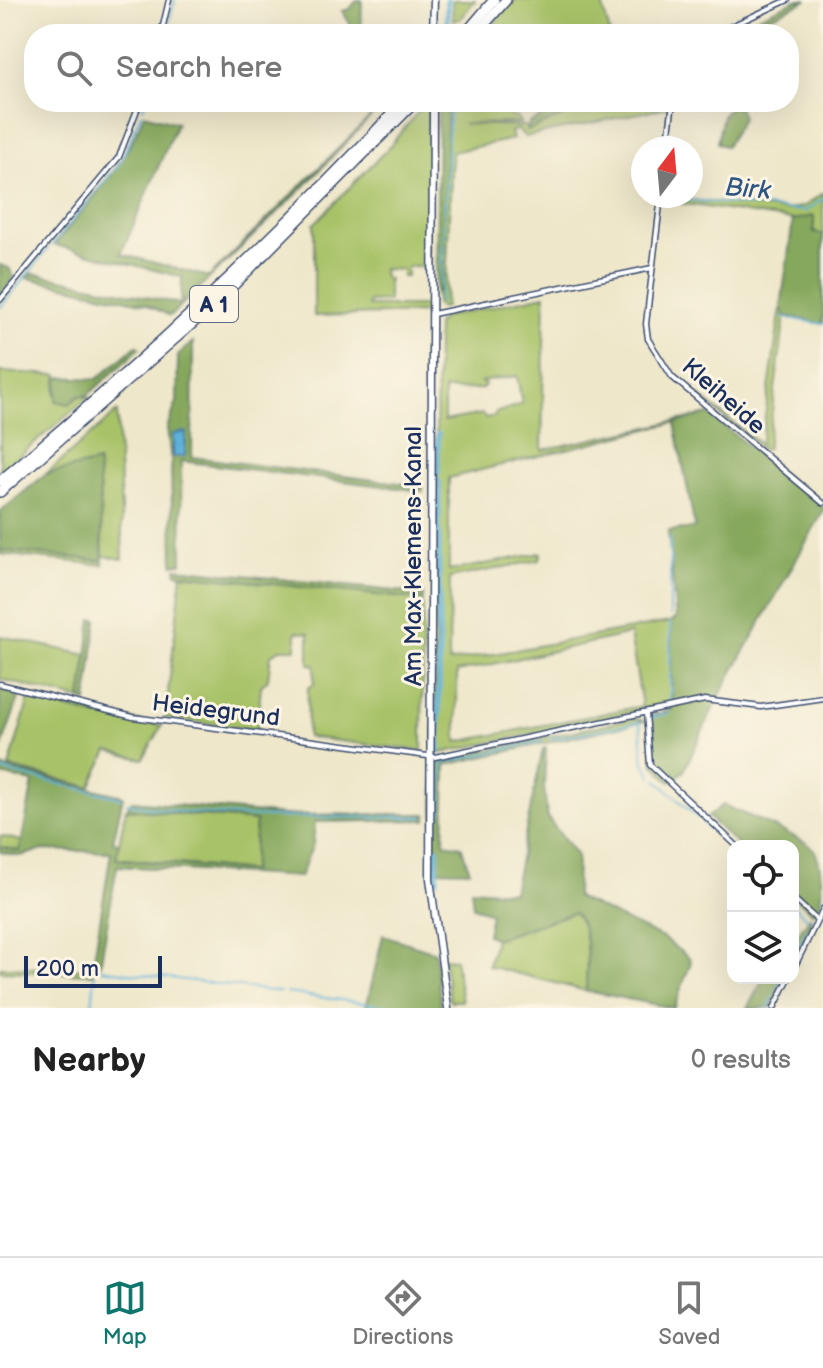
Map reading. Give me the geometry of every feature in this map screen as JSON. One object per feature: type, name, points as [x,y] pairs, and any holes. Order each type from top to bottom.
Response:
[{"type":"highway","points":[[474,24],[494,0]]},
{"type":"highway","points":[[485,24],[506,0]]},
{"type":"highway","name":"A 1","points":[[0,481],[197,308],[393,112]]},
{"type":"highway","name":"A 1","points":[[0,492],[218,301],[405,112]]},
{"type":"main road","points":[[433,24],[434,0]]},
{"type":"main road","name":"Am Max-Klemens-Kanal","points":[[433,112],[431,898],[448,1008]]},
{"type":"street","points":[[163,24],[169,0]]},
{"type":"street","points":[[736,24],[788,0]]},
{"type":"street","points":[[0,300],[119,157],[136,112]]},
{"type":"street","points":[[669,136],[672,112]]},
{"type":"street","name":"Kleiheide","points":[[660,208],[646,332],[667,371],[823,503]]},
{"type":"street","points":[[433,314],[652,268]]},
{"type":"street","name":"Heidegrund","points":[[0,684],[133,717],[430,757],[461,754],[705,700],[761,707],[823,698]]},
{"type":"street","points":[[646,713],[650,765],[731,840]]},
{"type":"street","points":[[799,904],[817,920]]},
{"type":"street","points":[[799,958],[823,909]]},
{"type":"street","points":[[774,1008],[786,984]]},
{"type":"green space","points":[[357,0],[362,0],[361,24],[350,24],[342,11],[350,9]]},
{"type":"green space","points":[[452,0],[475,0],[460,19],[453,21]]},
{"type":"green space","points":[[514,0],[601,0],[607,24],[494,24]]},
{"type":"green space","points":[[796,0],[807,0],[755,24],[743,24]]},
{"type":"green space","points":[[375,112],[301,190],[170,316],[146,304],[27,278],[32,273],[181,304],[182,277],[54,245],[116,167],[144,114],[177,123],[121,254],[209,277]]},
{"type":"green space","points":[[418,112],[428,112],[428,270],[426,274],[422,266],[407,267],[407,277],[402,277],[402,270],[383,269],[384,278],[388,279],[388,301],[369,302],[368,306],[427,306],[427,313],[314,316],[314,224],[387,149]]},
{"type":"green space","points":[[438,112],[448,112],[442,285],[436,294]]},
{"type":"green space","points":[[448,112],[508,112],[510,117],[517,117],[520,123],[463,124],[525,126],[528,130],[573,112],[645,112],[525,137],[517,129],[511,132],[513,139],[452,152],[445,307],[440,308],[436,305],[436,294],[442,285]]},
{"type":"green space","points":[[552,112],[574,112],[527,131],[529,123]]},
{"type":"green space","points":[[726,112],[741,112],[742,118],[726,147],[717,143]]},
{"type":"green space","points":[[823,193],[823,235],[814,232],[813,216],[793,220],[703,207],[703,201],[786,210],[805,206]]},
{"type":"green space","points":[[814,216],[814,232],[823,235],[823,324],[785,316],[781,307],[793,220]]},
{"type":"green space","points":[[0,265],[9,268],[14,277],[0,297]]},
{"type":"green space","points":[[545,295],[542,450],[709,414],[449,478],[449,571],[541,553],[540,560],[450,578],[449,662],[670,622],[672,704],[436,754],[437,325],[444,317]],"holes":[[[517,376],[522,404],[486,418],[482,414],[444,421],[444,390],[482,389],[485,385],[481,382]],[[630,634],[642,706],[457,742],[457,672]]]},
{"type":"green space","points":[[781,307],[785,316],[767,448],[763,450],[692,391],[761,444]]},
{"type":"green space","points":[[193,342],[192,457],[423,486],[423,491],[181,461],[182,563],[173,564],[171,461],[167,428],[177,402],[178,355]]},
{"type":"green space","points":[[137,345],[140,348],[88,395],[79,396],[69,404],[56,401],[58,377],[97,379]]},
{"type":"green space","points":[[0,372],[58,375],[55,393],[69,404],[79,396],[89,397],[0,472]]},
{"type":"green space","points":[[117,412],[123,559],[103,556],[98,463],[46,474]]},
{"type":"green space","points":[[709,414],[823,507],[823,512],[716,702],[684,771],[670,782],[653,763],[650,716],[672,710],[670,622],[676,618],[668,531],[695,528],[675,423]]},
{"type":"green space","points":[[98,462],[103,561],[0,550],[0,512],[46,474]]},
{"type":"green space","points":[[0,550],[103,561],[103,565],[0,554]]},
{"type":"green space","points":[[176,568],[423,594],[423,600],[182,574],[177,573]]},
{"type":"green space","points":[[182,574],[423,600],[422,751],[307,737],[308,688],[314,684],[315,665],[309,664],[309,633],[296,632],[296,649],[280,649],[271,655],[268,679],[261,686],[257,730],[165,718]]},
{"type":"green space","points":[[92,619],[97,619],[87,702],[81,700]]},
{"type":"green space","points":[[0,636],[87,655],[81,700],[0,679]]},
{"type":"green space","points":[[0,688],[21,692],[0,752]]},
{"type":"green space","points":[[31,695],[102,714],[99,717],[29,699]]},
{"type":"green space","points":[[29,699],[99,717],[102,714],[162,726],[143,759],[108,751],[90,787],[9,767]]},
{"type":"green space","points":[[634,718],[644,721],[446,765],[442,760]]},
{"type":"green space","points":[[546,748],[544,786],[547,817],[577,856],[576,897],[663,938],[689,958],[691,962],[674,1008],[586,991],[585,938],[583,928],[573,913],[495,939],[487,935],[491,913],[473,907],[471,889],[513,892],[543,749]]},
{"type":"green space","points":[[435,760],[441,760],[446,765],[444,843],[461,846],[470,871],[433,870]]},
{"type":"green space","points":[[0,767],[123,796],[113,842],[119,843],[116,859],[252,871],[256,821],[126,809],[132,801],[284,815],[427,814],[426,820],[315,822],[313,844],[300,877],[117,866],[100,966],[93,964],[111,852],[44,850],[20,856],[0,852],[0,847],[20,851],[33,782],[0,775]]},
{"type":"green space","points":[[723,805],[784,832],[807,843],[813,848],[819,862],[821,880],[818,913],[810,911],[799,901],[799,840],[733,840],[708,817]]},
{"type":"green space","points":[[126,809],[256,821],[252,871],[116,858]]},
{"type":"green space","points":[[0,836],[22,841],[20,851],[0,847]]},
{"type":"green space","points":[[573,913],[579,919],[585,938],[586,991],[488,966],[495,939]]},
{"type":"green space","points":[[810,917],[812,923],[799,950],[799,933]]},
{"type":"green space","points":[[383,935],[435,952],[441,1008],[366,1008]]},
{"type":"green space","points":[[443,958],[455,959],[462,1001],[450,1001]]},
{"type":"green space","points":[[0,967],[91,969],[94,974],[0,971]]},
{"type":"green space","points":[[761,984],[782,984],[771,1008],[747,1008]]},
{"type":"water","points":[[186,432],[185,456],[173,457],[173,434]]},
{"type":"waterway","points":[[169,24],[175,0]]},
{"type":"waterway","points":[[447,0],[447,24]]},
{"type":"waterway","points":[[440,303],[450,112]]},
{"type":"waterway","points":[[51,246],[120,163],[141,114]]},
{"type":"waterway","name":"Birk","points":[[703,201],[806,211],[823,199]]},
{"type":"waterway","points":[[0,308],[48,249]]},
{"type":"waterway","points":[[782,317],[823,324]]},
{"type":"waterway","points":[[438,434],[438,474]]},
{"type":"waterway","points":[[439,481],[439,751]]},
{"type":"waterway","points":[[670,538],[670,615]]},
{"type":"waterway","points":[[670,623],[670,704]]},
{"type":"waterway","points":[[652,718],[669,713]]},
{"type":"waterway","points":[[550,739],[640,722],[644,763],[652,776]]},
{"type":"waterway","points":[[436,817],[441,814],[443,763],[543,741]]},
{"type":"waterway","points":[[0,770],[121,798]]},
{"type":"waterway","points":[[657,780],[698,818]]},
{"type":"waterway","points":[[127,803],[237,816],[424,817]]},
{"type":"waterway","points":[[702,822],[727,845]]},
{"type":"waterway","points":[[437,848],[437,880]]},
{"type":"waterway","points":[[799,911],[808,919]]},
{"type":"waterway","points":[[799,945],[807,930]]},
{"type":"waterway","points":[[98,969],[280,992]]},
{"type":"waterway","points":[[92,1008],[95,975]]},
{"type":"waterway","points":[[776,992],[780,984]]},
{"type":"waterway","points":[[287,993],[402,1008]]},
{"type":"waterway","points":[[768,1008],[773,997]]}]
